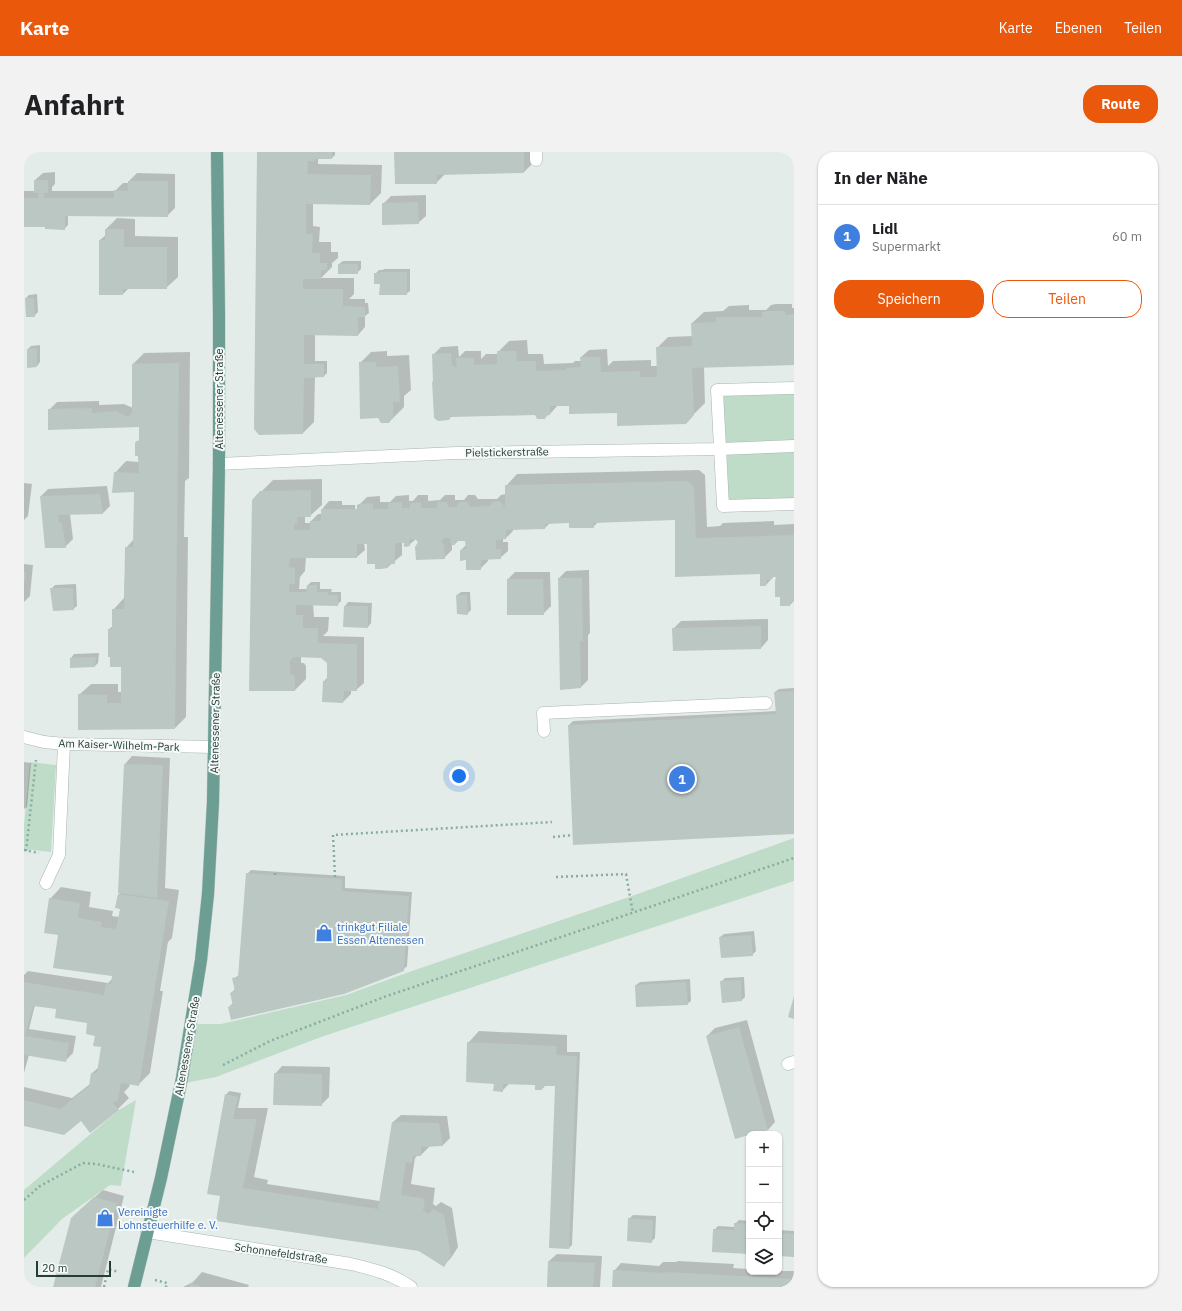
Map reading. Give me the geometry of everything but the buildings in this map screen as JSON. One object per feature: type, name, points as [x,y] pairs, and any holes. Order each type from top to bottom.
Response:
[{"type":"main road","name":"Altenessener Straße","points":[[134,1287],[161,1178],[182,1078],[201,960],[208,894],[213,802],[219,464],[217,152]]},
{"type":"street","points":[[794,388],[717,390],[723,506],[794,504]]},
{"type":"street","name":"Pielstickerstraße","points":[[219,464],[456,453],[720,449],[794,446]]},
{"type":"street","points":[[544,731],[543,713],[766,703]]},
{"type":"street","name":"Am Kaiser-Wilhelm-Park","points":[[24,737],[64,744],[214,747]]},
{"type":"street","points":[[46,883],[59,856],[64,744]]},
{"type":"street","name":"Schonnefeldstraße","points":[[147,1232],[351,1264],[376,1270],[402,1280],[411,1287]]},
{"type":"path","points":[[26,851],[38,740]]},
{"type":"path","points":[[335,877],[333,835],[552,822]]},
{"type":"path","points":[[553,837],[572,835]]},
{"type":"path","points":[[223,1065],[270,1042],[384,997],[794,858]]},
{"type":"path","points":[[556,877],[626,874],[633,913]]},
{"type":"path","points":[[24,1200],[40,1186],[83,1163],[96,1164],[134,1172]]},
{"type":"green space","points":[[794,390],[794,442],[723,445],[721,394]]},
{"type":"green space","points":[[794,452],[794,500],[728,502],[727,453]]},
{"type":"green space","points":[[30,762],[56,765],[51,852],[24,849],[24,825]]},
{"type":"green space","points":[[794,838],[794,881],[321,1037],[216,1077],[185,1083],[195,1024],[221,1024],[346,995]]},
{"type":"green space","points":[[136,1100],[121,1186],[110,1185],[62,1219],[24,1258],[24,1190],[119,1110]]},
{"type":"place","name":"Lidl","points":[[682,779]]},
{"type":"place","name":"trinkgut Filiale Essen Altenessen","points":[[324,933]]},
{"type":"place","name":"Vereinigte Lohnsteuerhilfe e. V.","points":[[105,1218]]}]
